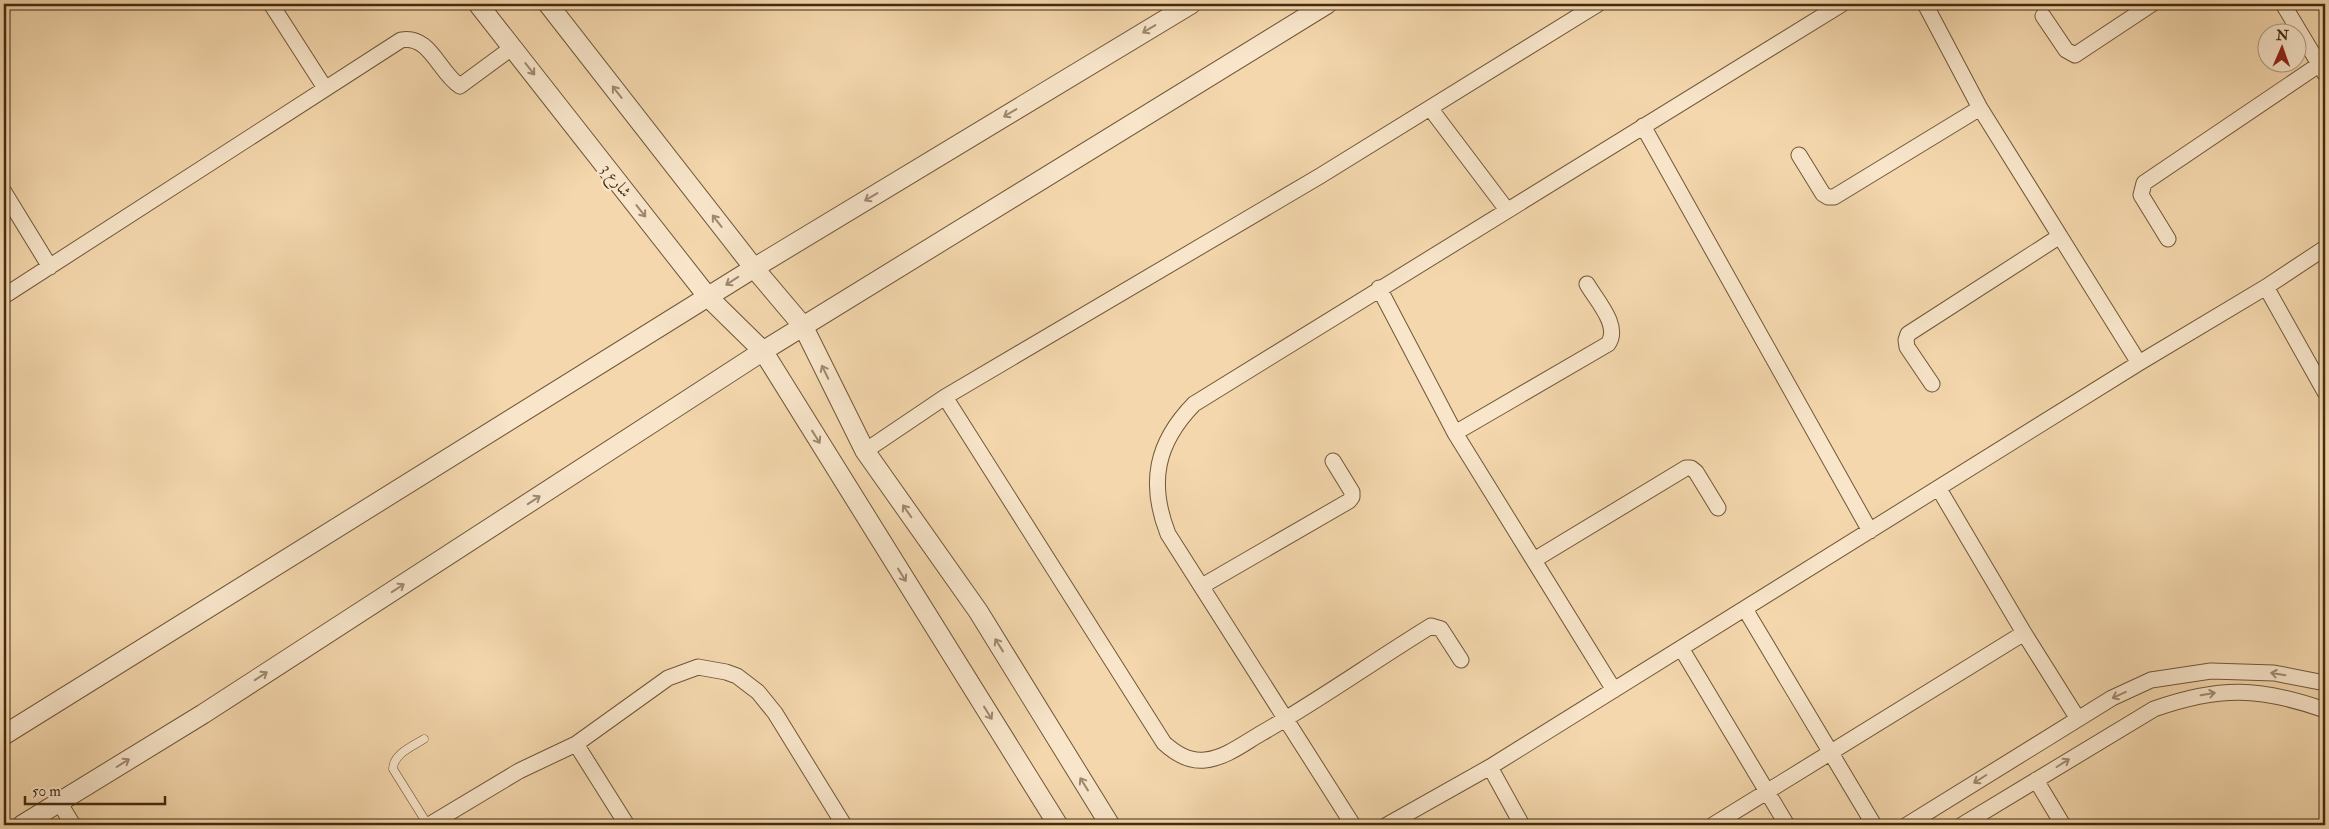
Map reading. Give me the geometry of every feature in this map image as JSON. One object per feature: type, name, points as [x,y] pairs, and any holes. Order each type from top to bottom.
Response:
[{"type":"street","points":[[271,4],[325,88]]},
{"type":"street","name":"شارع 3","points":[[478,4],[708,297],[763,351],[1058,825]]},
{"type":"street","points":[[548,4],[754,268],[803,326],[865,451],[978,610],[1110,825]]},
{"type":"street","points":[[4,735],[754,268],[1191,4]]},
{"type":"street","points":[[22,825],[203,714],[763,351],[1327,4]]},
{"type":"street","points":[[865,451],[944,397],[1320,176],[1598,4]]},
{"type":"street","points":[[1353,825],[1168,534],[1161,515],[1157,495],[1157,474],[1161,454],[1169,435],[1180,418],[1194,404],[1842,4]]},
{"type":"street","points":[[1925,4],[1980,108],[2139,363]]},
{"type":"street","points":[[2043,16],[2066,50],[2075,55],[2152,4]]},
{"type":"street","points":[[2168,238],[2141,195],[2144,183],[2322,69],[2283,4]]},
{"type":"street","points":[[4,296],[325,88],[406,39],[412,38],[421,42],[460,86],[514,48]]},
{"type":"street","points":[[1430,108],[1507,210]]},
{"type":"street","points":[[1799,155],[1823,194],[1828,197],[1834,197],[1980,108]]},
{"type":"street","points":[[1643,126],[1870,532]]},
{"type":"street","points":[[4,192],[50,267]]},
{"type":"street","points":[[1932,384],[1907,346],[1908,334],[2060,236]]},
{"type":"street","points":[[1387,825],[1490,767],[2139,363],[2266,287],[2325,248]]},
{"type":"street","points":[[1455,433],[1608,344],[1612,335],[1611,325],[1587,284]]},
{"type":"street","points":[[2266,287],[2325,392]]},
{"type":"street","points":[[1380,288],[1455,433],[1614,690]]},
{"type":"street","points":[[944,397],[1164,743],[1175,753],[1189,759],[1218,758],[1285,719],[1431,626],[1441,629],[1461,660]]},
{"type":"street","points":[[1202,586],[1350,501],[1352,492],[1333,461]]},
{"type":"street","points":[[1534,560],[1686,468],[1696,472],[1718,508]]},
{"type":"street","points":[[1939,489],[2024,633],[2078,719]]},
{"type":"street","points":[[1745,609],[1874,825]]},
{"type":"street","points":[[1713,825],[2024,633]]},
{"type":"street","points":[[1681,648],[1787,825]]},
{"type":"street","points":[[429,825],[518,771],[576,744],[668,678],[698,667],[726,672],[736,676],[758,692],[775,713],[844,825]]},
{"type":"street","points":[[1906,825],[2112,698],[2152,680],[2211,671],[2274,673],[2325,683]]},
{"type":"street","points":[[1962,825],[2154,709],[2188,697],[2224,691],[2260,692],[2295,700],[2325,710]]},
{"type":"street","points":[[576,744],[627,825]]},
{"type":"street","points":[[1490,767],[1522,825]]},
{"type":"street","points":[[2036,780],[2063,825]]},
{"type":"street","points":[[59,802],[73,825]]},
{"type":"lane","points":[[424,739],[398,756],[393,765],[394,772],[429,825]]}]
